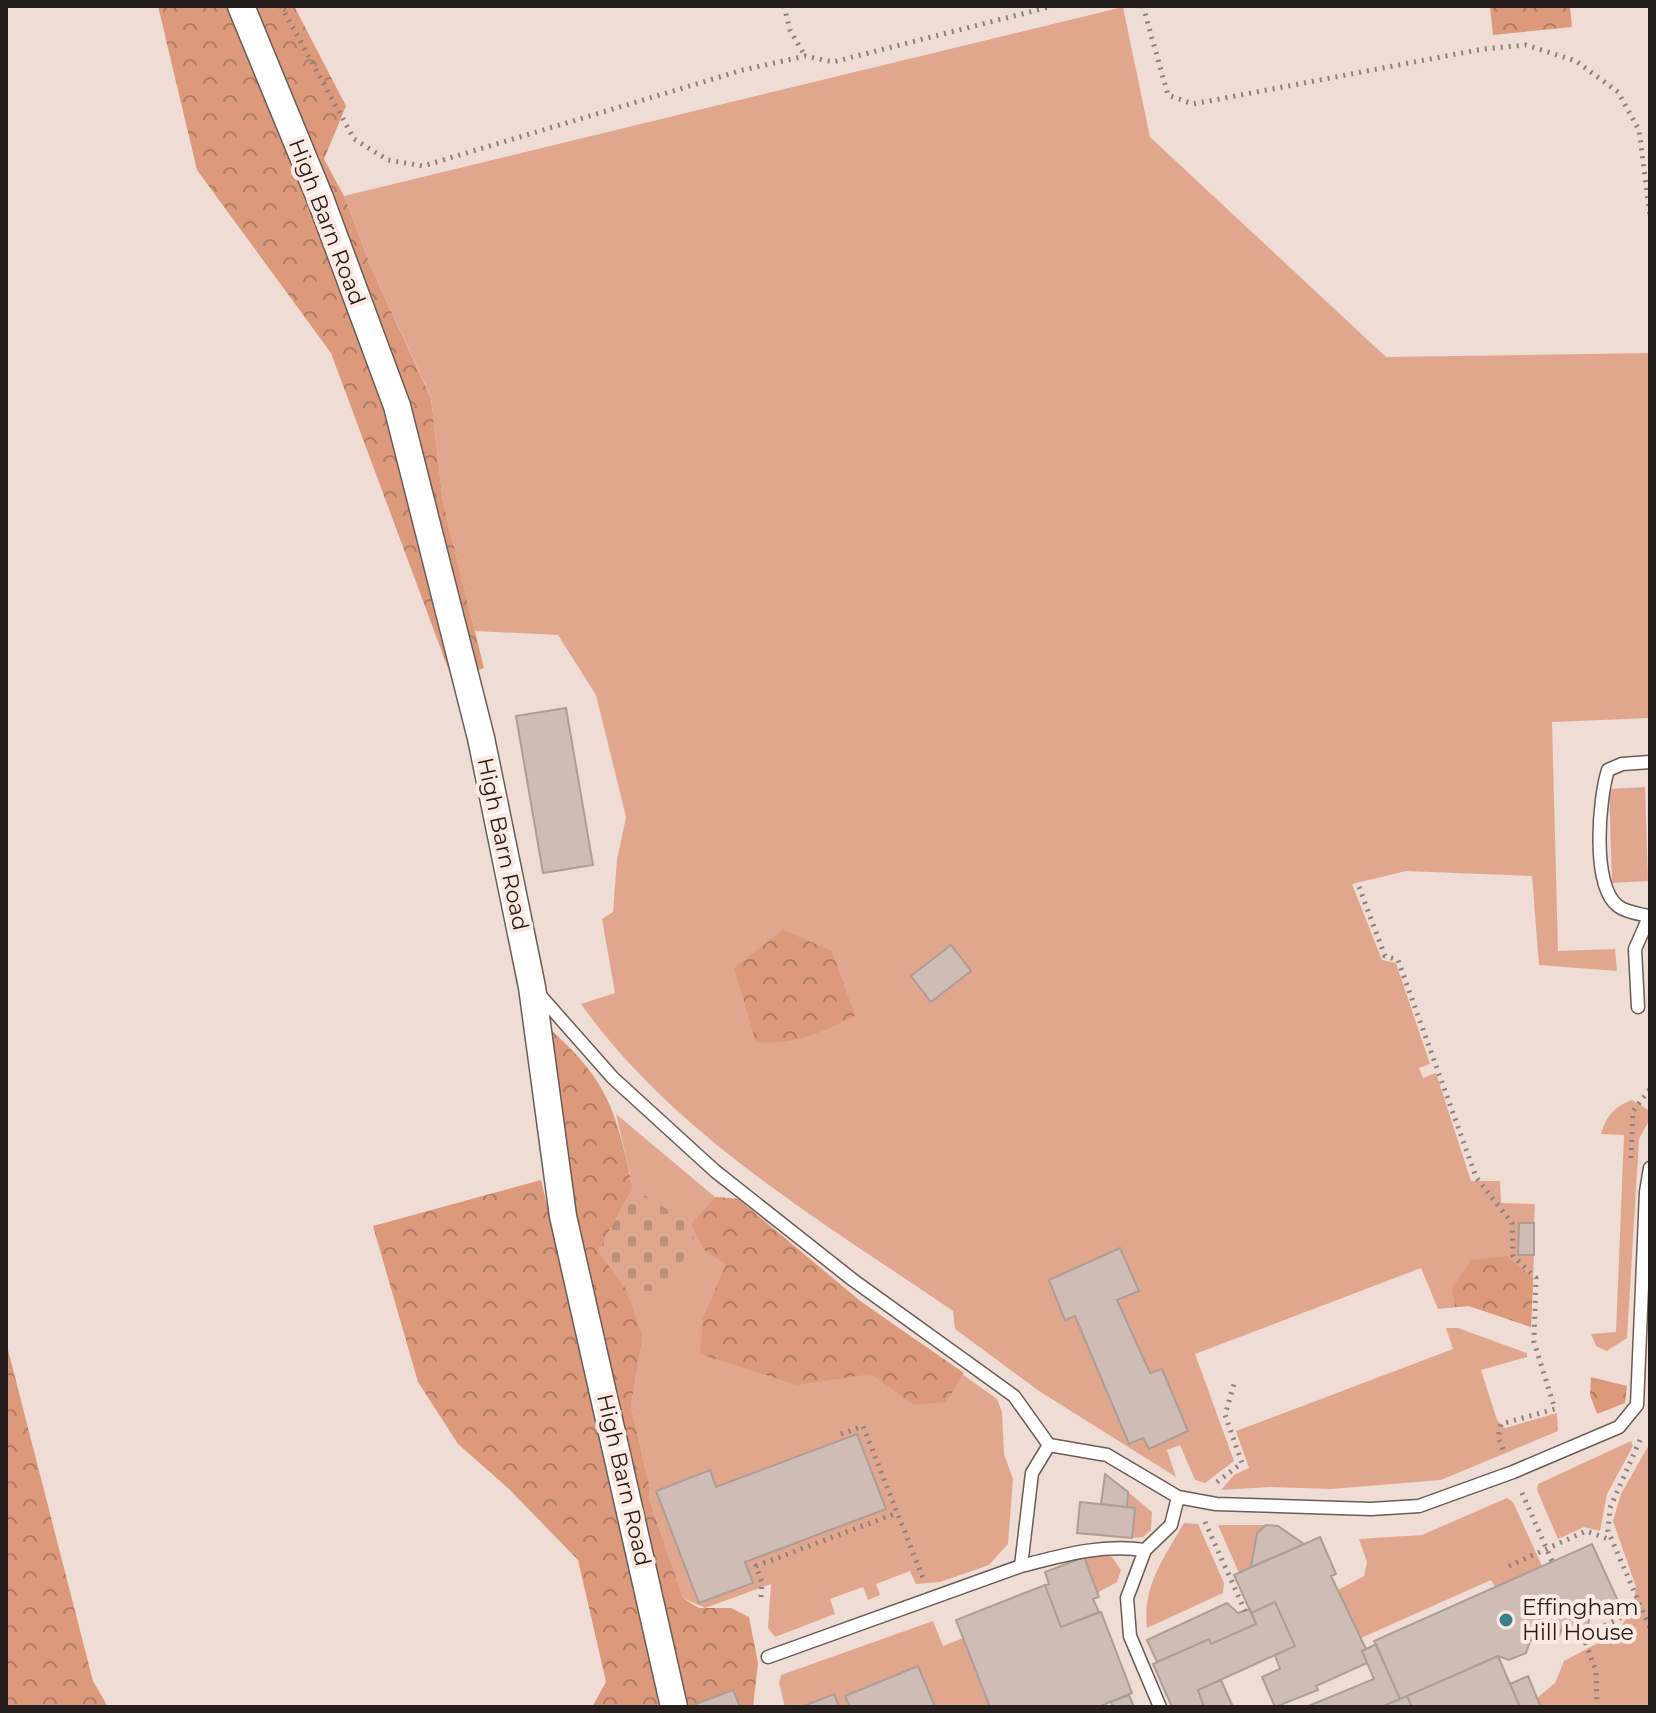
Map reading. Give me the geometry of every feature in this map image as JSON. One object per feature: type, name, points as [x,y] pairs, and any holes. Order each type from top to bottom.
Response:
[{"type":"street","name":"High Barn Road","points":[[241,6],[320,198],[397,406],[481,738],[532,987],[563,1216],[674,1707]]},
{"type":"lane","points":[[1638,1007],[1635,949],[1649,916],[1619,907],[1609,895],[1599,835],[1602,789],[1608,770],[1622,764],[1650,762]]},
{"type":"lane","points":[[532,987],[613,1078],[715,1171],[853,1280],[1014,1396],[1049,1445],[1107,1455],[1178,1497],[1216,1504],[1371,1509],[1419,1506],[1513,1472],[1619,1427],[1637,1405],[1646,1192],[1650,1168]]},
{"type":"lane","points":[[1021,1566],[1032,1473],[1049,1445]]},
{"type":"lane","points":[[1160,1707],[1130,1636],[1127,1598],[1145,1550],[1171,1525],[1178,1497]]},
{"type":"lane","points":[[768,1657],[1021,1566],[1091,1548],[1115,1546],[1145,1550]]},
{"type":"path","points":[[281,6],[354,139],[388,160],[423,166],[743,70],[805,56],[833,62],[1053,6]]},
{"type":"path","points":[[784,6],[790,30],[805,56]]},
{"type":"path","points":[[1143,6],[1168,95],[1193,104],[1483,49],[1526,45],[1576,61],[1618,92],[1639,130],[1650,216]]},
{"type":"path","points":[[1359,887],[1385,956],[1398,960],[1476,1177],[1512,1223],[1513,1256],[1536,1278],[1534,1342],[1555,1409],[1501,1424],[1498,1437],[1552,1561]]},
{"type":"path","points":[[1631,1159],[1633,1111],[1650,1089]]},
{"type":"path","points":[[841,1434],[863,1426],[931,1598]]},
{"type":"path","points":[[1643,1436],[1610,1508],[1608,1531],[1650,1628]]},
{"type":"path","points":[[761,1597],[762,1583],[756,1566],[897,1513]]},
{"type":"path","points":[[1509,1566],[1586,1531],[1612,1540]]},
{"type":"path","points":[[1583,1636],[1641,1608]]},
{"type":"path","points":[[1580,1628],[1596,1671],[1597,1707]]},
{"type":"green space","points":[[158,6],[294,6],[346,106],[324,159],[344,196],[371,267],[431,398],[443,502],[484,668],[452,679],[331,353],[197,170]]},
{"type":"green space","points":[[1490,6],[1570,6],[1572,27],[1493,35]]},
{"type":"green space","points":[[1123,7],[1150,137],[1386,357],[1650,353],[1650,718],[1552,722],[1558,951],[1615,949],[1617,971],[1539,965],[1532,876],[1406,871],[1352,884],[1382,960],[1396,963],[1430,1064],[1419,1068],[1423,1078],[1436,1073],[1471,1181],[1500,1181],[1501,1203],[1535,1204],[1534,1223],[1519,1224],[1518,1254],[1534,1255],[1531,1327],[1469,1306],[1438,1309],[1421,1268],[1195,1354],[1234,1461],[1205,1483],[1195,1480],[1180,1445],[1167,1450],[1176,1477],[1039,1391],[955,1329],[953,1311],[803,1209],[705,1135],[660,1095],[581,1004],[615,993],[602,919],[613,912],[617,860],[626,817],[596,695],[558,635],[475,631],[443,502],[431,397],[371,267],[344,196]]},
{"type":"green space","points":[[1645,787],[1648,881],[1612,883],[1609,789]]},
{"type":"green space","points":[[783,930],[832,951],[855,1016],[795,1040],[756,1042],[734,968]]},
{"type":"green space","points":[[552,1031],[599,1084],[615,1120],[633,1188],[598,1251],[626,1289],[643,1337],[631,1406],[650,1488],[649,1498],[683,1598],[699,1608],[731,1608],[749,1617],[758,1663],[753,1707],[740,1707],[733,1690],[687,1707],[575,1216],[547,1039]]},
{"type":"green space","points":[[1632,1100],[1650,1111],[1650,1119],[1639,1139],[1627,1338],[1607,1351],[1596,1346],[1591,1334],[1616,1332],[1624,1135],[1601,1134],[1612,1112]]},
{"type":"green space","points":[[616,1114],[715,1197],[738,1199],[860,1301],[997,1399],[1002,1412],[1004,1454],[1013,1479],[1008,1544],[989,1565],[940,1582],[916,1584],[910,1571],[876,1584],[880,1595],[868,1600],[863,1587],[830,1599],[835,1614],[775,1637],[768,1628],[771,1584],[705,1608],[683,1598],[649,1498],[650,1488],[631,1406],[643,1337],[598,1251],[633,1188]]},
{"type":"green space","points":[[541,1180],[631,1553],[659,1707],[592,1707],[606,1682],[578,1560],[509,1489],[458,1444],[418,1382],[373,1226]]},
{"type":"green space","points":[[633,1188],[691,1224],[696,1233],[671,1285],[652,1291],[626,1289],[598,1251]]},
{"type":"green space","points":[[716,1197],[738,1199],[860,1301],[964,1373],[946,1402],[914,1405],[871,1374],[797,1385],[700,1354],[703,1318],[726,1264],[705,1251],[691,1224]]},
{"type":"green space","points":[[1506,1256],[1533,1278],[1531,1327],[1469,1306],[1455,1307],[1452,1288],[1471,1260]]},
{"type":"green space","points":[[1446,1328],[1458,1328],[1527,1353],[1527,1357],[1481,1370],[1497,1420],[1505,1428],[1557,1413],[1558,1431],[1441,1480],[1331,1489],[1269,1487],[1221,1490],[1234,1475],[1249,1468],[1236,1431],[1453,1349]]},
{"type":"green space","points":[[6,1342],[93,1681],[108,1707],[6,1707]]},
{"type":"green space","points":[[1591,1377],[1627,1386],[1625,1403],[1597,1414],[1590,1395]]},
{"type":"green space","points":[[1631,1441],[1633,1446],[1607,1494],[1600,1531],[1584,1527],[1558,1539],[1537,1490],[1538,1484]]},
{"type":"green space","points":[[1650,1443],[1650,1707],[1541,1707],[1537,1698],[1555,1683],[1564,1661],[1617,1633],[1633,1607],[1636,1587],[1613,1521],[1621,1494]]},
{"type":"green space","points":[[1128,1492],[1152,1512],[1151,1530],[1143,1537],[1132,1538],[1135,1508],[1127,1507]]},
{"type":"green space","points":[[1507,1498],[1513,1502],[1542,1566],[1495,1587],[1491,1580],[1361,1638],[1338,1590],[1364,1576],[1367,1562],[1359,1539],[1422,1535]]},
{"type":"green space","points":[[1184,1523],[1198,1524],[1224,1583],[1223,1593],[1147,1628],[1146,1613],[1151,1586]]},
{"type":"green space","points":[[1218,1525],[1266,1525],[1257,1533],[1251,1567],[1239,1573]]},
{"type":"green space","points":[[1099,1553],[1112,1557],[1121,1570],[1117,1582],[1097,1593],[1084,1557]]},
{"type":"green space","points":[[933,1621],[943,1646],[963,1638],[990,1707],[785,1707],[779,1683],[781,1675]]},
{"type":"building","points":[[566,708],[593,865],[543,873],[516,716]]},
{"type":"building","points":[[951,945],[971,971],[931,1002],[911,976]]},
{"type":"building","points":[[1519,1223],[1534,1223],[1534,1255],[1518,1255]]},
{"type":"building","points":[[1120,1248],[1139,1291],[1117,1300],[1150,1373],[1162,1369],[1188,1431],[1149,1449],[1143,1438],[1129,1444],[1075,1316],[1065,1320],[1049,1280]]},
{"type":"building","points":[[857,1434],[886,1509],[745,1562],[753,1583],[699,1603],[656,1491],[710,1470],[716,1487]]},
{"type":"building","points":[[1105,1474],[1128,1492],[1127,1507],[1101,1504]]},
{"type":"building","points":[[1080,1502],[1135,1508],[1132,1538],[1077,1533]]},
{"type":"building","points":[[1266,1525],[1278,1526],[1304,1544],[1251,1567],[1257,1533]]},
{"type":"building","points":[[1320,1537],[1336,1574],[1331,1576],[1366,1649],[1362,1651],[1367,1663],[1316,1686],[1318,1690],[1275,1707],[1262,1677],[1280,1669],[1275,1655],[1295,1646],[1275,1602],[1251,1613],[1234,1575]]},
{"type":"building","name":"Effingham Hill House","points":[[1592,1544],[1618,1601],[1590,1614],[1588,1625],[1572,1631],[1563,1626],[1559,1636],[1546,1642],[1537,1638],[1530,1641],[1526,1653],[1509,1660],[1498,1656],[1400,1699],[1374,1641]]},
{"type":"building","points":[[1084,1557],[1099,1597],[1093,1599],[1099,1612],[1061,1627],[1045,1585],[1049,1584],[1045,1572]]},
{"type":"building","points":[[1045,1585],[1061,1627],[1101,1612],[1132,1693],[1098,1707],[990,1707],[956,1620]]},
{"type":"building","points":[[1275,1602],[1295,1646],[1198,1690],[1204,1707],[1172,1707],[1153,1664],[1209,1639],[1211,1644],[1256,1624],[1251,1613]]},
{"type":"building","points":[[1227,1603],[1238,1613],[1250,1609],[1256,1624],[1211,1644],[1209,1639],[1157,1662],[1147,1640]]},
{"type":"building","points":[[1376,1644],[1400,1699],[1381,1707],[1306,1707],[1374,1679],[1362,1651]]},
{"type":"building","points":[[1498,1656],[1520,1707],[1412,1707],[1407,1696]]},
{"type":"building","points":[[918,1666],[935,1707],[850,1707],[845,1696]]},
{"type":"building","points":[[1528,1676],[1541,1707],[1520,1707],[1510,1684]]},
{"type":"building","points":[[1221,1680],[1233,1707],[1204,1707],[1198,1690]]},
{"type":"building","points":[[733,1690],[740,1707],[688,1707]]},
{"type":"building","points":[[834,1694],[839,1707],[804,1707],[804,1706]]},
{"type":"building","points":[[1129,1695],[1134,1707],[1113,1707],[1111,1702]]},
{"type":"building","points":[[1407,1696],[1412,1707],[1381,1707],[1400,1699]]},
{"type":"place","name":"Effingham Hill House","points":[[1506,1620]]}]
